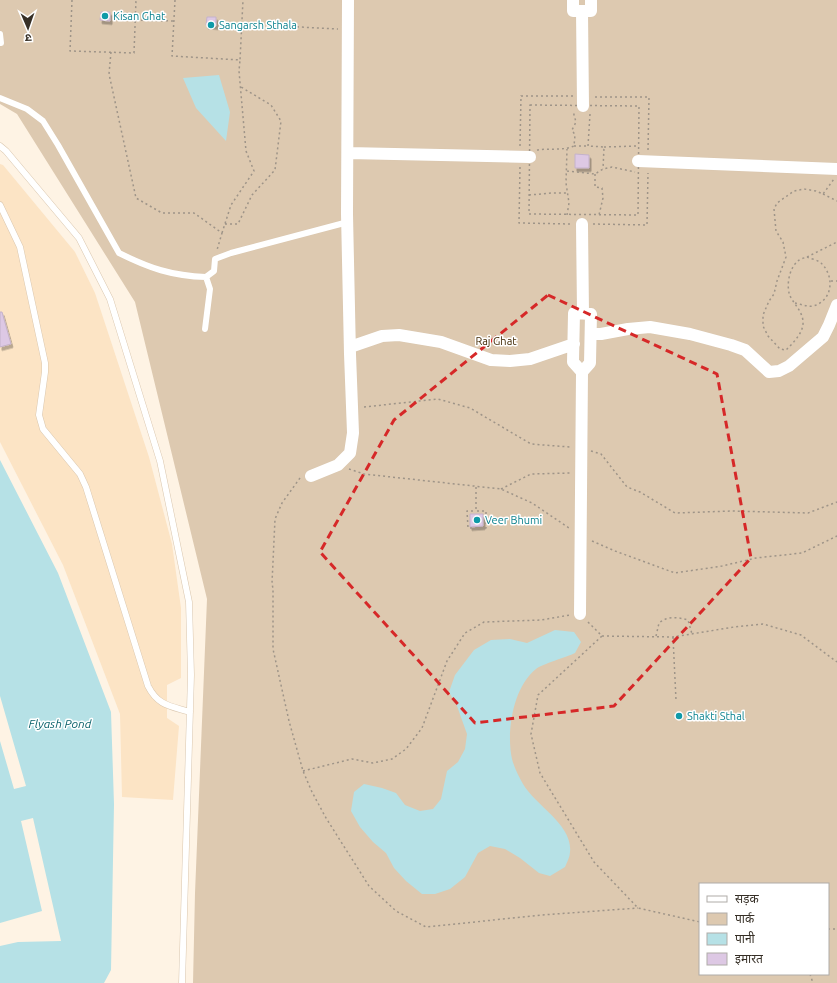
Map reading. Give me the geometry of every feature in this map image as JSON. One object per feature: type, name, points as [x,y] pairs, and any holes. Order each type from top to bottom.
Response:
[{"type":"street","points":[[311,476],[338,465],[350,453],[353,432],[348,222],[348,0]]},
{"type":"street","points":[[573,0],[573,11],[591,11],[591,0]]},
{"type":"street","points":[[582,11],[582,108]]},
{"type":"street","points":[[348,153],[503,157],[525,155]]},
{"type":"street","points":[[643,163],[665,161],[837,169]]},
{"type":"street","points":[[582,224],[583,313]]},
{"type":"street","points":[[591,334],[650,327],[690,334],[745,350],[769,372],[779,371],[789,366],[823,337],[837,305]]},
{"type":"street","points":[[580,614],[582,372],[590,363],[591,314],[574,313],[573,362],[582,372]]},
{"type":"street","points":[[350,347],[382,336],[399,335],[441,342],[491,360],[510,361],[530,359],[574,344]]},
{"type":"lane","points":[[0,34],[1,43]]},
{"type":"lane","points":[[0,98],[27,109],[43,121],[58,144],[119,253],[135,261],[167,273],[206,277],[214,271],[215,259],[259,245],[348,222]]},
{"type":"lane","points":[[0,146],[3,152],[79,238],[110,299],[160,461],[189,602],[191,676],[182,983]]},
{"type":"lane","points":[[0,205],[20,247],[45,363],[45,372],[38,415],[40,422],[43,429],[80,474],[86,487],[148,686],[155,697],[162,703],[190,712]]},
{"type":"lane","points":[[205,328],[210,290],[206,277]]},
{"type":"path","points":[[72,0],[70,51],[134,53],[136,0]]},
{"type":"path","points":[[175,0],[172,56],[240,60]]},
{"type":"path","points":[[215,259],[231,205],[254,171],[246,151],[239,71],[243,0]]},
{"type":"path","points":[[135,20],[174,21]]},
{"type":"path","points":[[242,24],[348,29]]},
{"type":"path","points":[[111,52],[109,74],[136,198],[162,213],[194,213],[222,233]]},
{"type":"path","points":[[225,224],[238,224],[252,195],[276,170],[279,147],[281,120],[271,105],[240,86]]},
{"type":"path","points":[[530,105],[582,108],[639,106],[638,146],[643,163],[647,225],[519,223],[530,105]]},
{"type":"path","points":[[574,146],[575,135],[572,130],[582,108]]},
{"type":"path","points":[[582,108],[588,146]]},
{"type":"path","points":[[525,155],[553,148],[568,149],[574,146],[638,146]]},
{"type":"path","points":[[604,147],[604,169]]},
{"type":"path","points":[[567,214],[569,203],[566,183],[568,149]]},
{"type":"path","points":[[525,155],[529,195],[529,214],[638,215],[643,163]]},
{"type":"path","points":[[567,171],[595,174],[612,167],[631,172],[643,163]]},
{"type":"path","points":[[595,174],[596,187],[602,188],[603,198],[599,215]]},
{"type":"path","points":[[823,194],[837,174]]},
{"type":"path","points":[[837,201],[816,191],[804,189],[794,191],[777,203],[774,209],[776,231],[783,242],[786,257],[774,294],[763,315],[763,326],[768,336],[780,349],[786,350],[793,344],[800,334],[803,320],[799,309],[788,291],[789,278],[797,262],[837,242]]},
{"type":"path","points":[[529,195],[552,192],[567,193]]},
{"type":"path","points":[[795,303],[813,306],[824,302],[829,292],[830,280],[828,271],[820,262],[807,257]]},
{"type":"path","points":[[830,280],[837,282]]},
{"type":"path","points":[[352,409],[438,398],[470,408],[531,444],[581,448],[601,454],[627,487],[640,492],[675,513],[732,511],[808,513],[837,502]]},
{"type":"path","points":[[501,489],[531,474],[581,473]]},
{"type":"path","points":[[311,476],[302,476],[282,503],[275,519],[272,584],[273,648],[289,721],[303,771],[326,818],[369,886],[396,911],[426,927],[542,915],[638,908],[699,922]]},
{"type":"path","points":[[476,486],[476,511]]},
{"type":"path","points":[[467,511],[476,511],[486,511],[486,528],[468,528],[467,511]]},
{"type":"path","points":[[303,771],[352,759],[373,764],[392,759],[406,749],[422,728],[447,661],[465,633],[484,622],[541,620],[580,614],[602,636]]},
{"type":"path","points":[[656,637],[659,623],[664,619],[680,618],[688,620],[692,634]]},
{"type":"path","points":[[638,908],[594,862],[540,773],[531,734],[538,695],[602,636],[673,637],[763,624],[801,635],[837,662]]},
{"type":"path","points":[[673,637],[676,700]]},
{"type":"highlighted area","points":[[548,295],[717,374],[751,558],[614,706],[475,723],[320,552],[394,420]]},
{"type":"shaded area","points":[[0,164],[3,165],[75,252],[95,293],[149,457],[172,544],[181,608],[181,678],[167,685],[167,718],[179,726],[173,800],[122,797],[120,714],[63,565],[0,442]]},
{"type":"green space","name":"Raj Ghat","points":[[0,0],[837,0],[837,983],[193,983],[195,893],[207,599],[135,302],[17,114],[0,104]]},
{"type":"water","points":[[219,75],[230,112],[226,141],[196,108],[183,78]]},
{"type":"water","name":"Flyash Pond","points":[[0,460],[58,573],[111,712],[114,804],[111,970],[104,983],[0,983],[0,946],[18,942],[61,941],[33,818],[21,821],[42,911],[0,923],[0,741],[14,789],[26,786],[0,696]]},
{"type":"water","points":[[555,630],[574,632],[581,642],[575,653],[539,667],[528,677],[517,698],[513,711],[510,748],[514,765],[523,784],[536,800],[560,824],[566,833],[570,852],[565,867],[550,876],[539,873],[520,858],[505,849],[490,846],[478,853],[465,877],[450,889],[435,894],[422,894],[406,881],[394,868],[386,853],[373,842],[360,827],[351,811],[354,792],[364,784],[396,793],[405,805],[420,811],[433,809],[441,799],[447,771],[458,762],[465,749],[467,734],[457,706],[449,692],[455,675],[474,650],[491,640],[510,639],[527,643]]},
{"type":"building","name":"Kisan Ghat","points":[[101,12],[110,12],[110,21],[100,20]]},
{"type":"building","points":[[207,17],[216,17],[216,26],[206,25]]},
{"type":"building","points":[[575,154],[589,155],[589,168],[575,168]]},
{"type":"building","points":[[0,312],[2,312],[11,344],[0,347]]},
{"type":"building","name":"Veer Bhumi","points":[[470,514],[483,514],[483,526],[470,527]]},
{"type":"place","name":"Kisan Ghat","points":[[105,16]]},
{"type":"place","name":"Sangarsh Sthala","points":[[211,25]]},
{"type":"place","name":"Veer Bhumi","points":[[477,520]]},
{"type":"place","name":"Shakti Sthal","points":[[679,716]]}]
